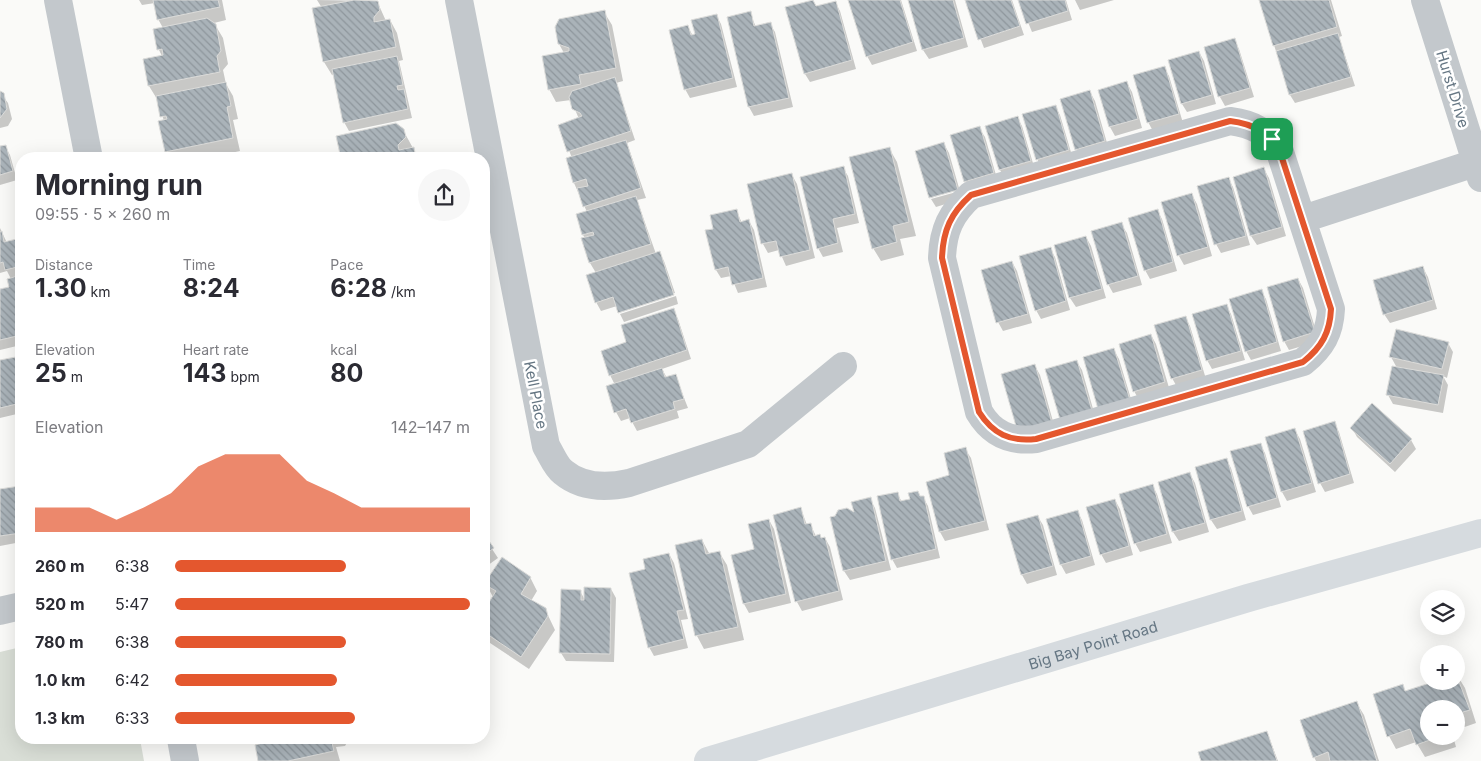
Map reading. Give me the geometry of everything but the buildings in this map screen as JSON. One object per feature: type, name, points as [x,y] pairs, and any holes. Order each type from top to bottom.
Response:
[{"type":"main road","name":"Big Bay Point Road","points":[[708,761],[1248,598],[1481,533]]},
{"type":"street","points":[[58,0],[88,152]]},
{"type":"street","name":"Kell Place","points":[[460,0],[489,152]]},
{"type":"street","name":"Hurst Drive","points":[[1425,0],[1479,167]]},
{"type":"street","points":[[1230,121],[1246,123],[1260,129],[1272,139],[1280,152],[1303,218],[1331,309],[1330,321],[1324,339],[1313,354],[1303,362],[1036,439],[1022,441],[1009,438],[996,433],[986,424],[979,412],[942,258],[942,240],[948,222],[971,195],[1230,121]]},
{"type":"street","name":"Kell Place","points":[[490,156],[546,446],[561,472],[583,484],[609,487],[629,483],[748,444],[842,366]]},
{"type":"street","points":[[1303,218],[1479,167]]},
{"type":"street","points":[[0,611],[15,607]]},
{"type":"street","points":[[181,744],[185,761]]},
{"type":"shaded area","points":[[15,648],[15,744],[141,744],[144,761],[0,761],[0,652]]},
{"type":"route","points":[[1230,121],[1246,123],[1260,129],[1272,139],[1280,152],[1303,218],[1331,309],[1327,333],[1313,354],[1303,362],[1036,439],[1022,441],[1009,438],[996,433],[986,424],[979,412],[942,258],[942,240],[948,222],[971,195],[1230,121]]}]
